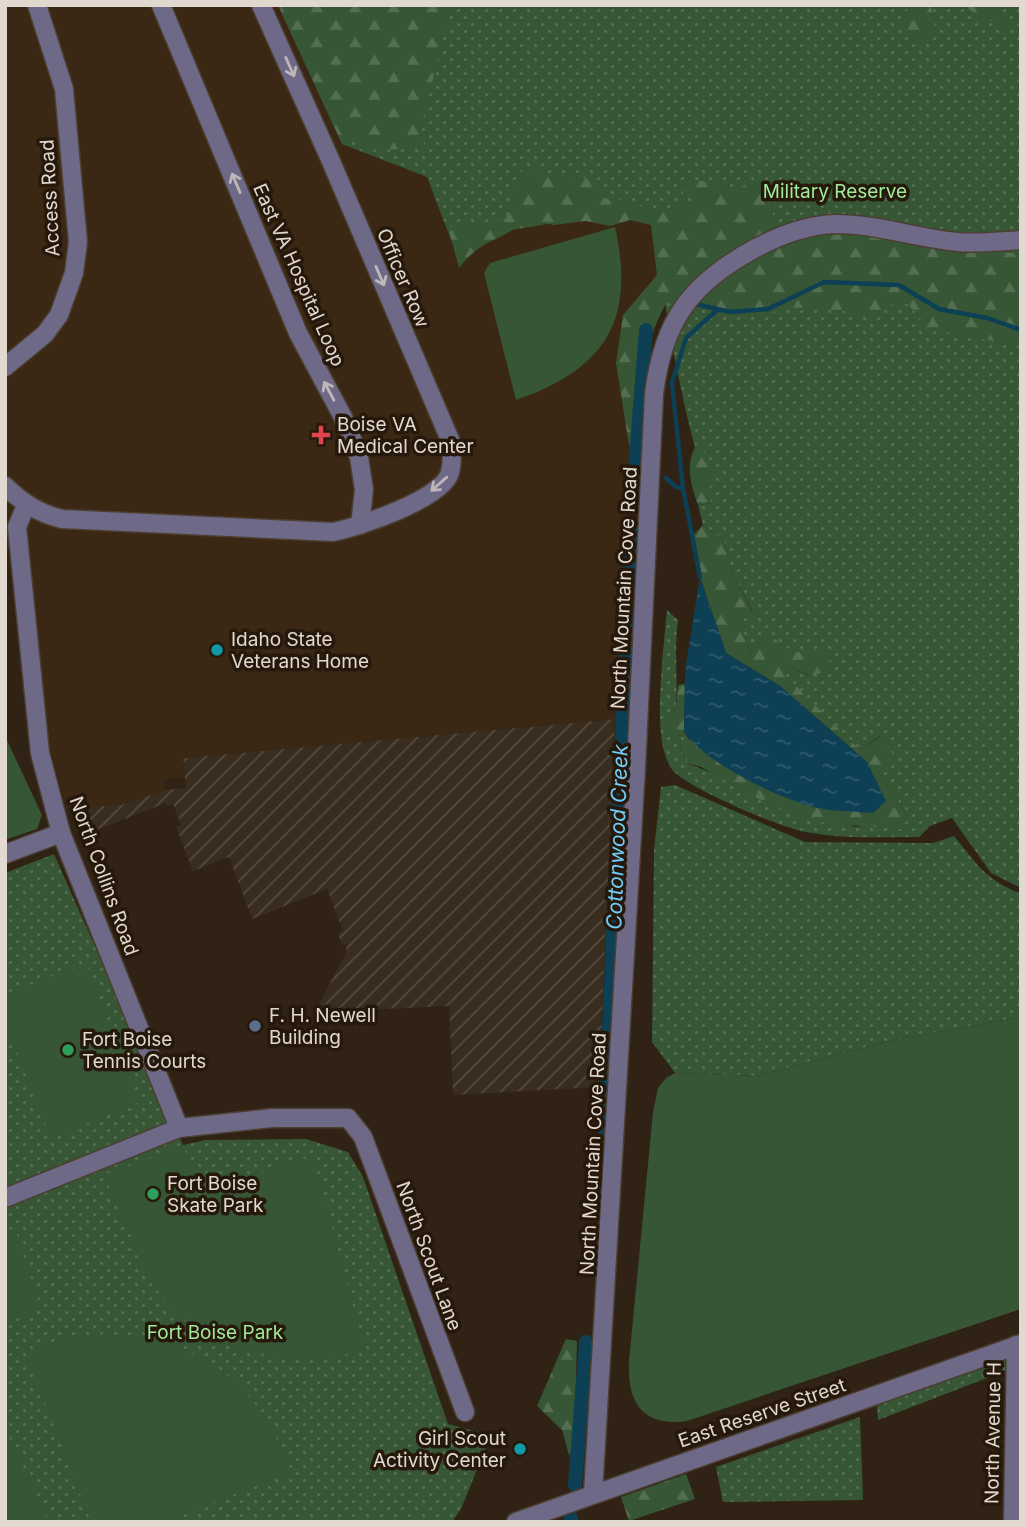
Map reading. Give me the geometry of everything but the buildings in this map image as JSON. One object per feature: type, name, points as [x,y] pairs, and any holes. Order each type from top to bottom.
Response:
[{"type":"street","name":"Access Road","points":[[5,367],[45,334],[59,315],[74,273],[78,242],[64,89],[37,5]]},
{"type":"street","name":"East VA Hospital Loop","points":[[161,5],[298,333],[345,421],[359,457],[364,490],[360,525]]},
{"type":"street","name":"Officer Row","points":[[261,5],[451,442],[453,455],[449,476],[438,488],[360,525]]},
{"type":"street","name":"North Mountain Cove Road","points":[[593,1494],[636,768],[654,394],[661,351],[677,314],[705,280],[768,241],[806,227],[866,225],[958,242],[1021,240]]},
{"type":"street","points":[[5,486],[26,505],[43,515],[78,520],[333,532],[360,525]]},
{"type":"street","name":"North Collins Road","points":[[26,505],[17,527],[40,753],[61,833],[179,1128]]},
{"type":"street","points":[[5,854],[61,833]]},
{"type":"street","name":"North Scout Lane","points":[[179,1128],[272,1118],[348,1118],[363,1137],[465,1412]]},
{"type":"street","points":[[5,1198],[179,1128]]},
{"type":"street","name":"East Reserve Street","points":[[516,1522],[1018,1344]]},
{"type":"street","name":"North Avenue H","points":[[1013,1522],[1018,1344]]},
{"type":"shaded area","name":"Boise VA Medical Center","points":[[5,5],[278,5],[342,144],[428,177],[451,240],[621,212],[653,223],[662,286],[642,327],[622,718],[183,758],[185,778],[164,779],[164,790],[125,804],[67,809],[43,721],[28,543],[5,549]]},
{"type":"shaded area","points":[[615,719],[599,1087],[453,1095],[449,1006],[320,1012],[317,1008],[345,955],[347,944],[342,945],[338,934],[343,931],[327,889],[252,919],[229,857],[193,871],[176,827],[181,825],[173,804],[167,806],[166,803],[94,831],[86,807],[125,804],[164,790],[186,788],[183,758]]},
{"type":"green space","name":"Military Reserve","points":[[278,5],[1021,5],[1021,888],[991,873],[952,818],[930,826],[919,837],[852,837],[812,833],[781,825],[740,809],[686,781],[673,771],[665,754],[660,724],[667,610],[678,620],[676,708],[667,715],[678,736],[684,732],[688,738],[680,745],[686,763],[855,827],[873,825],[900,829],[906,814],[879,773],[880,736],[860,750],[782,673],[789,667],[810,676],[793,652],[762,640],[751,653],[737,621],[754,614],[732,572],[724,540],[703,525],[698,505],[711,503],[676,364],[653,223],[621,212],[451,240],[427,177],[342,144]]},
{"type":"green space","points":[[278,5],[451,5],[420,131],[425,148],[375,150],[353,140],[342,144]]},
{"type":"green space","points":[[912,5],[931,5],[936,33],[920,41],[908,37],[901,27],[904,14]]},
{"type":"green space","points":[[1001,5],[1003,14],[1008,15],[1007,31],[996,30],[992,21],[983,22],[966,6]]},
{"type":"green space","points":[[535,170],[557,176],[595,179],[603,190],[599,198],[628,200],[661,212],[678,205],[691,205],[693,197],[683,194],[684,184],[698,180],[740,189],[750,179],[768,188],[761,199],[775,210],[768,223],[814,234],[843,232],[971,252],[1021,253],[1021,346],[929,329],[908,304],[888,305],[875,318],[843,311],[787,307],[768,314],[729,316],[668,300],[652,336],[643,370],[637,445],[629,445],[616,363],[623,315],[657,275],[651,225],[630,220],[610,226],[586,221],[553,225],[543,221],[533,227],[519,226],[480,247],[459,268],[448,227],[495,222],[507,217],[511,193],[521,171]]},
{"type":"green space","points":[[615,227],[621,289],[616,315],[607,337],[592,356],[572,373],[547,388],[516,400],[484,273],[490,263]]},
{"type":"green space","points":[[699,441],[716,476],[710,487],[711,503],[698,505],[690,464]]},
{"type":"green space","points":[[703,525],[724,540],[732,572],[754,615],[737,621],[751,653],[762,640],[773,638],[793,652],[823,652],[832,665],[826,671],[811,676],[789,667],[783,673],[860,750],[881,736],[899,762],[879,773],[906,814],[901,829],[803,818],[766,802],[701,767],[686,763],[680,744],[688,738],[734,771],[818,808],[867,762],[780,686],[726,653],[700,577],[694,534]]},
{"type":"green space","points":[[685,684],[684,732],[678,736],[667,731],[667,715],[676,708],[678,685]]},
{"type":"green space","points":[[5,736],[42,815],[37,829],[5,840]]},
{"type":"green space","points":[[675,785],[805,842],[933,843],[954,836],[989,876],[1021,894],[1021,1017],[894,1040],[756,1076],[675,1073],[652,1042],[654,850],[661,787]]},
{"type":"green space","name":"Fort Boise Park","points":[[54,854],[183,1145],[205,1140],[306,1139],[348,1152],[363,1177],[448,1424],[491,1435],[461,1509],[452,1522],[5,1522],[5,873]]},
{"type":"green space","name":"Fort Boise Tennis Courts","points":[[86,964],[140,1102],[51,1138],[5,1023],[5,994]]},
{"type":"green space","points":[[1021,1017],[1021,1309],[687,1421],[659,1420],[640,1409],[631,1389],[629,1361],[653,1112],[658,1088],[666,1078],[675,1073],[756,1076],[894,1040]]},
{"type":"green space","points":[[184,1146],[189,1164],[201,1175],[203,1184],[191,1200],[300,1157],[315,1163],[365,1352],[302,1357],[242,1349],[215,1339],[190,1324],[167,1303],[139,1257],[129,1226],[126,1227],[104,1175]]},
{"type":"green space","points":[[5,1228],[16,1232],[41,1308],[5,1324]]},
{"type":"green space","points":[[107,1334],[142,1338],[172,1346],[199,1357],[223,1372],[244,1391],[262,1414],[292,1473],[160,1522],[91,1522],[25,1351],[68,1337]]},
{"type":"green space","points":[[566,1339],[577,1341],[574,1453],[569,1455],[562,1430],[537,1406]]},
{"type":"green space","points":[[1006,1356],[1005,1371],[878,1420],[877,1406]]},
{"type":"green space","points":[[860,1417],[863,1500],[723,1502],[716,1467]]},
{"type":"green space","points":[[5,1428],[49,1522],[5,1522]]},
{"type":"green space","points":[[686,1474],[695,1499],[629,1521],[621,1497]]},
{"type":"water","points":[[700,577],[726,653],[780,686],[867,762],[886,801],[873,813],[803,804],[766,789],[709,756],[684,732],[685,671]]},
{"type":"waterway","name":"Cottonwood Creek","points":[[695,304],[730,312],[768,309],[824,282],[899,285],[939,309],[987,318],[1021,330]]},
{"type":"waterway","points":[[683,488],[672,383],[686,338],[717,310]]},
{"type":"waterway","name":"Cottonwood Creek","points":[[634,482],[646,330]]},
{"type":"waterway","points":[[666,478],[676,487],[683,488],[700,577]]},
{"type":"waterway","name":"Cottonwood Creek","points":[[604,1144],[631,531]]},
{"type":"waterway","name":"Cottonwood Creek","points":[[575,1485],[586,1342]]},
{"type":"place","name":"Boise VA Medical Center","points":[[321,435]]},
{"type":"place","name":"Idaho State Veterans Home","points":[[217,650]]},
{"type":"place","name":"F. H. Newell Building","points":[[255,1026]]},
{"type":"place","name":"Fort Boise Tennis Courts","points":[[68,1050]]},
{"type":"place","name":"Fort Boise Skate Park","points":[[153,1194]]},
{"type":"place","name":"Girl Scout Activity Center","points":[[520,1449]]}]
